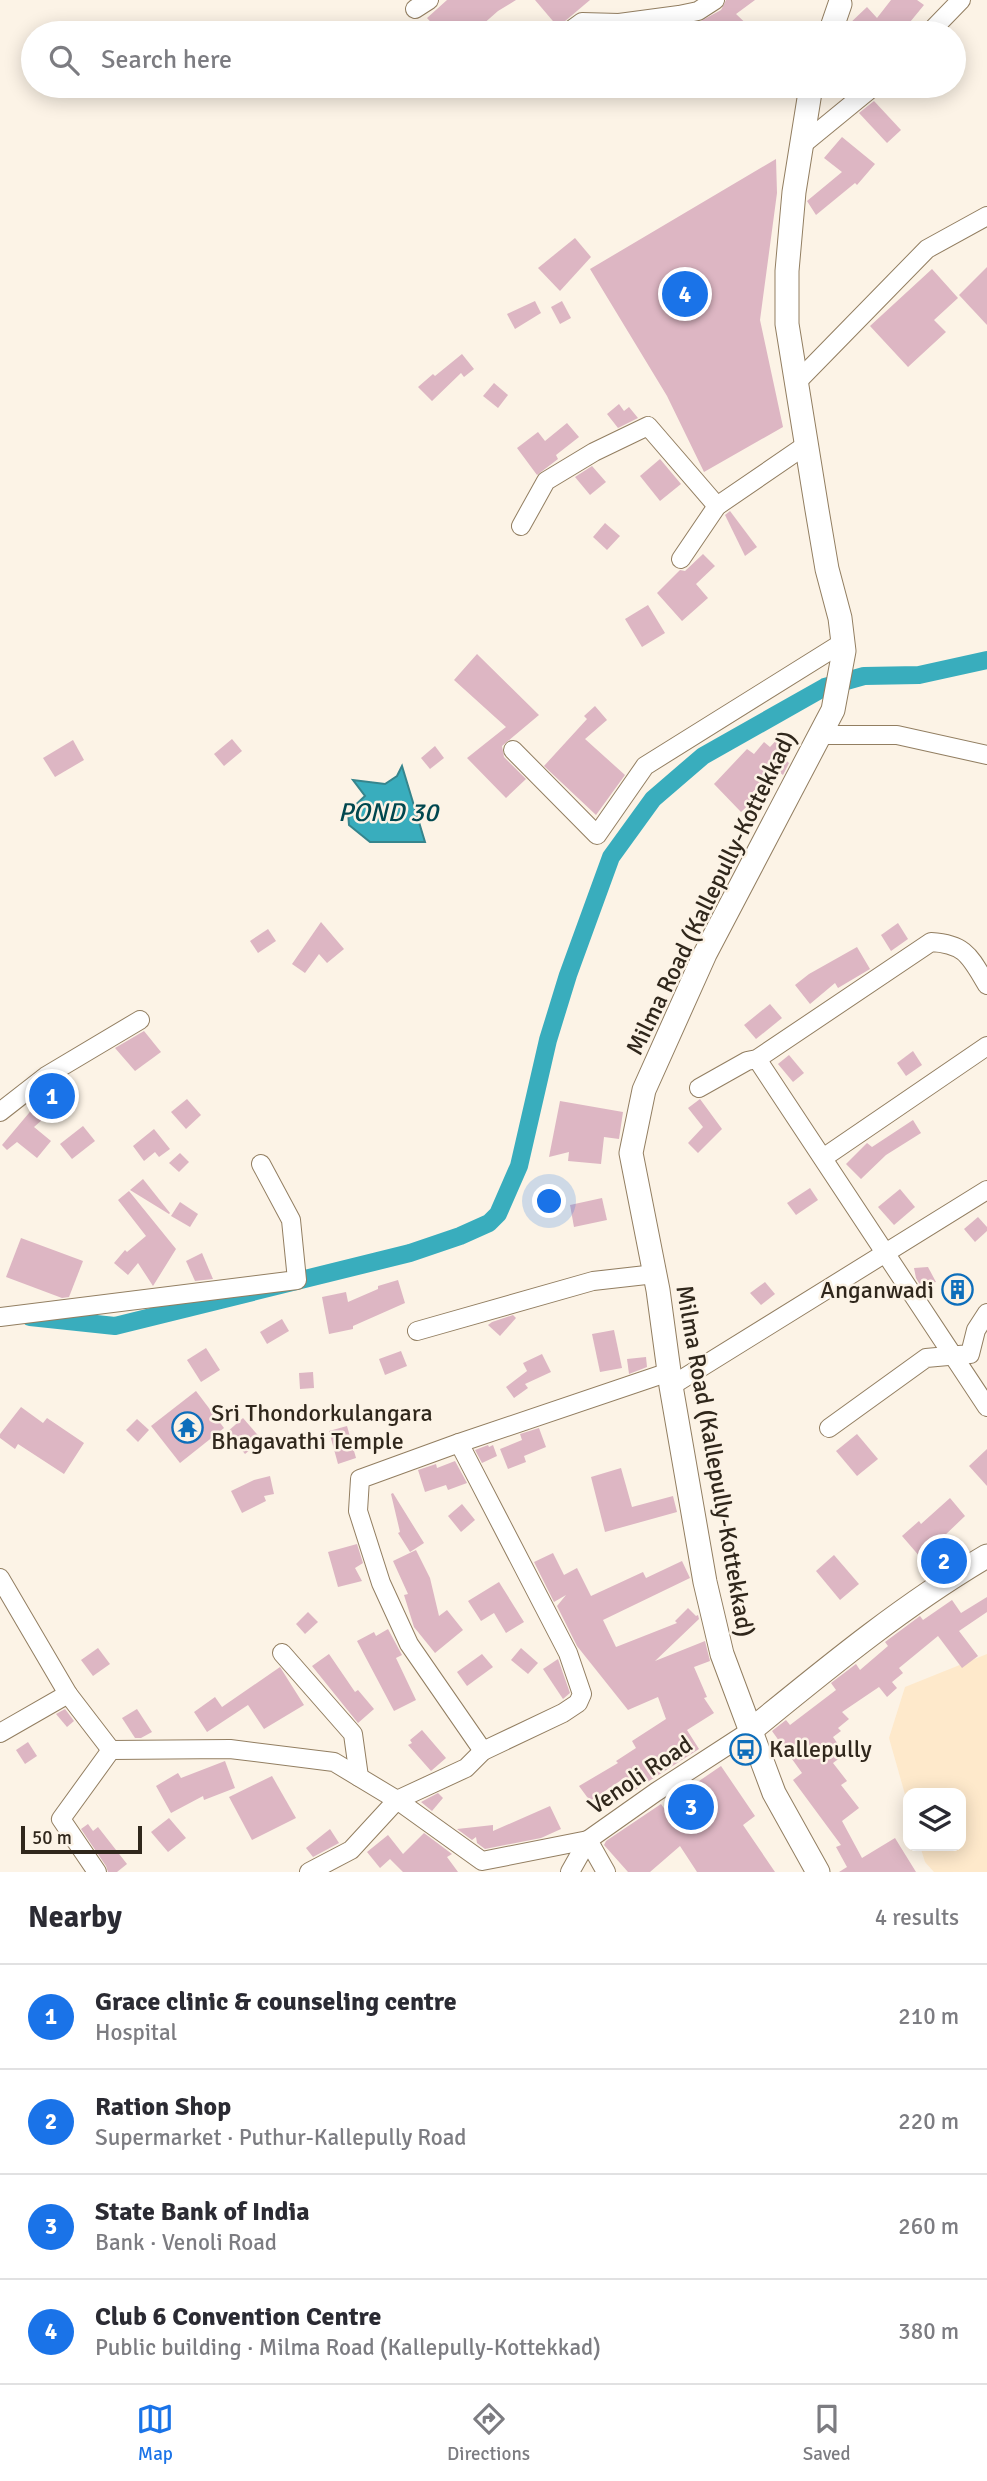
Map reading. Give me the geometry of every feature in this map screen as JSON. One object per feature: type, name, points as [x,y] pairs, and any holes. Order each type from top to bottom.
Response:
[{"type":"main road","points":[[835,21],[843,1]]},
{"type":"main road","name":"Milma Road (Kallepully-Kottekkad)","points":[[809,98],[794,192],[787,271],[787,324],[827,569],[840,618],[843,647],[833,710],[705,954],[644,1090],[631,1153],[655,1274],[705,1582],[722,1654],[774,1794],[818,1872]]},
{"type":"main road","points":[[750,1731],[848,1651],[955,1575],[987,1556]]},
{"type":"street","points":[[633,21],[698,11],[715,0]]},
{"type":"street","points":[[941,21],[961,0]]},
{"type":"street","points":[[802,145],[859,98]]},
{"type":"street","points":[[796,383],[927,248],[987,216]]},
{"type":"street","points":[[521,526],[546,481],[594,452],[648,426],[717,506]]},
{"type":"street","points":[[681,559],[717,506],[806,445]]},
{"type":"street","points":[[513,750],[597,835],[645,766],[843,647]]},
{"type":"street","points":[[818,735],[897,735],[987,755]]},
{"type":"street","points":[[699,1088],[747,1061],[757,1059],[931,942],[951,943],[967,953],[987,985]]},
{"type":"street","points":[[0,1112],[46,1076],[140,1020]]},
{"type":"street","points":[[823,1158],[987,1046]]},
{"type":"street","points":[[757,1059],[987,1407]]},
{"type":"street","points":[[0,1317],[298,1280],[291,1220],[261,1164]]},
{"type":"street","points":[[483,1751],[409,1644],[381,1583],[358,1511],[360,1479],[460,1443],[670,1379],[884,1254],[987,1190]]},
{"type":"street","points":[[416,1331],[593,1281],[655,1274]]},
{"type":"street","points":[[829,1428],[926,1357],[970,1354],[976,1330],[987,1313]]},
{"type":"street","points":[[309,1872],[351,1850],[397,1801],[466,1768],[483,1751],[563,1713],[578,1703],[582,1694],[568,1653],[460,1443]]},
{"type":"street","points":[[0,1578],[68,1694],[111,1751]]},
{"type":"street","points":[[282,1653],[353,1734],[359,1777]]},
{"type":"street","points":[[0,1733],[68,1694]]},
{"type":"street","name":"Venoli Road","points":[[570,1872],[588,1840],[750,1731]]},
{"type":"street","points":[[111,1751],[230,1749],[334,1762],[397,1801],[482,1861],[588,1840],[606,1872]]},
{"type":"street","points":[[97,1872],[61,1819],[111,1751]]},
{"type":"shaded area","points":[[987,1654],[987,1872],[934,1872],[925,1862],[922,1851],[966,1851],[966,1788],[903,1788],[889,1738],[905,1687]]},
{"type":"water","name":"POND 30","points":[[402,766],[425,842],[370,842],[349,825],[348,812],[365,796],[353,780],[385,784],[397,776]]},
{"type":"building","points":[[447,0],[516,0],[487,21],[430,21],[427,18]]},
{"type":"building","points":[[535,0],[590,0],[565,21],[553,21]]},
{"type":"building","points":[[726,0],[755,0],[736,14],[743,21],[701,21],[721,10]]},
{"type":"building","points":[[891,0],[917,0],[924,5],[911,21],[852,21],[867,7],[877,18]]},
{"type":"building","points":[[874,101],[901,130],[887,143],[859,113]]},
{"type":"building","points":[[842,137],[875,164],[857,185],[855,183],[816,215],[807,201],[842,172],[824,158]]},
{"type":"building","points":[[776,159],[777,193],[760,320],[783,427],[704,472],[667,396],[590,269]]},
{"type":"building","points":[[575,238],[591,257],[560,291],[538,268]]},
{"type":"building","points":[[987,267],[987,325],[959,295]]},
{"type":"building","points":[[932,269],[958,298],[934,320],[946,332],[908,367],[870,326]]},
{"type":"building","points":[[535,301],[541,313],[515,329],[507,314]]},
{"type":"building","points":[[562,301],[571,318],[560,324],[551,307]]},
{"type":"building","points":[[462,354],[474,369],[464,377],[461,373],[432,401],[418,387]]},
{"type":"building","points":[[494,383],[508,395],[498,408],[483,396]]},
{"type":"building","points":[[619,404],[624,411],[629,407],[638,418],[618,428],[607,414]]},
{"type":"building","points":[[567,423],[579,437],[556,455],[558,459],[537,475],[517,448],[538,432],[545,441]]},
{"type":"building","points":[[660,459],[681,484],[660,501],[640,476]]},
{"type":"building","points":[[592,466],[606,482],[590,495],[575,477]]},
{"type":"building","points":[[730,511],[757,547],[745,556],[725,515]]},
{"type":"building","points":[[605,523],[620,536],[607,550],[593,537]]},
{"type":"building","points":[[703,554],[715,566],[696,584],[708,598],[682,621],[657,593],[680,570],[685,571]]},
{"type":"building","points":[[648,605],[665,633],[642,647],[625,619]]},
{"type":"building","points":[[477,654],[539,715],[502,746],[504,757],[526,779],[506,798],[467,758],[506,727],[454,680]]},
{"type":"building","points":[[595,706],[607,720],[585,739],[625,775],[596,815],[544,766],[587,719],[584,716]]},
{"type":"building","points":[[781,735],[792,745],[782,757],[789,763],[783,775],[774,768],[752,793],[756,798],[741,812],[714,784],[747,749],[754,754],[764,742],[770,747]]},
{"type":"building","points":[[232,739],[242,751],[224,766],[214,754]]},
{"type":"building","points":[[73,740],[84,760],[55,777],[43,758]]},
{"type":"building","points":[[435,746],[444,758],[430,769],[421,758]]},
{"type":"building","points":[[321,922],[344,949],[327,963],[319,954],[305,973],[292,964]]},
{"type":"building","points":[[898,923],[908,939],[891,951],[881,935]]},
{"type":"building","points":[[268,929],[276,941],[258,953],[250,941]]},
{"type":"building","points":[[857,947],[870,969],[838,988],[835,983],[810,1004],[795,985]]},
{"type":"building","points":[[770,1004],[782,1018],[756,1039],[744,1025]]},
{"type":"building","points":[[144,1031],[161,1052],[135,1071],[115,1048]]},
{"type":"building","points":[[913,1051],[922,1065],[906,1076],[897,1063]]},
{"type":"building","points":[[789,1055],[804,1073],[793,1082],[778,1064]]},
{"type":"building","points":[[57,1086],[67,1098],[34,1127],[51,1141],[37,1158],[17,1142],[7,1150],[2,1145],[34,1107],[31,1103],[49,1088],[52,1091]]},
{"type":"building","points":[[187,1099],[201,1115],[186,1129],[171,1112]]},
{"type":"building","points":[[700,1099],[722,1129],[698,1153],[688,1143],[703,1127],[688,1108]]},
{"type":"building","points":[[560,1101],[623,1112],[619,1139],[604,1137],[601,1164],[568,1161],[569,1152],[549,1157]]},
{"type":"building","points":[[913,1120],[921,1133],[886,1155],[861,1179],[846,1164],[867,1143],[872,1147]]},
{"type":"building","points":[[83,1126],[95,1141],[72,1159],[60,1144]]},
{"type":"building","points":[[154,1129],[170,1149],[159,1157],[155,1152],[144,1161],[133,1146]]},
{"type":"building","points":[[180,1153],[189,1162],[179,1172],[169,1163]]},
{"type":"building","points":[[143,1179],[170,1213],[169,1214],[130,1190]]},
{"type":"building","points":[[810,1188],[818,1200],[796,1215],[787,1203]]},
{"type":"building","points":[[900,1189],[915,1207],[894,1225],[878,1207]]},
{"type":"building","points":[[129,1191],[176,1249],[153,1286],[138,1263],[128,1275],[114,1263],[125,1250],[127,1252],[146,1236],[118,1200]]},
{"type":"building","points":[[602,1198],[607,1220],[574,1227],[570,1205]]},
{"type":"building","points":[[180,1202],[198,1214],[190,1227],[171,1216]]},
{"type":"building","points":[[978,1217],[987,1227],[987,1231],[975,1242],[964,1229]]},
{"type":"building","points":[[21,1238],[83,1261],[69,1297],[62,1298],[6,1277]]},
{"type":"building","points":[[202,1253],[213,1279],[195,1281],[186,1261]]},
{"type":"building","points":[[928,1267],[936,1282],[920,1285],[914,1268]]},
{"type":"building","name":"Anganwadi","points":[[961,1275],[969,1284],[954,1296],[948,1284]]},
{"type":"building","points":[[398,1280],[405,1303],[353,1326],[353,1329],[329,1334],[322,1297],[346,1292],[348,1302],[378,1289],[378,1286]]},
{"type":"building","points":[[765,1282],[775,1294],[761,1305],[750,1293]]},
{"type":"building","points":[[513,1315],[516,1318],[500,1336],[488,1325],[492,1322]]},
{"type":"building","points":[[282,1319],[289,1331],[267,1344],[260,1332]]},
{"type":"building","points":[[614,1330],[622,1368],[600,1372],[592,1334]]},
{"type":"building","points":[[206,1348],[220,1370],[201,1382],[187,1360]]},
{"type":"building","points":[[401,1351],[407,1366],[385,1375],[379,1359]]},
{"type":"building","points":[[542,1354],[551,1372],[525,1384],[528,1388],[514,1398],[506,1387],[527,1371],[523,1363]]},
{"type":"building","points":[[646,1357],[647,1367],[629,1374],[627,1359]]},
{"type":"building","points":[[313,1372],[314,1388],[300,1389],[299,1373]]},
{"type":"building","name":"Sri Thondorkulangara Bhagavathi Temple","points":[[196,1391],[224,1428],[180,1463],[151,1426]]},
{"type":"building","points":[[21,1407],[43,1423],[47,1418],[84,1443],[64,1474],[18,1444],[15,1449],[0,1438],[0,1434]]},
{"type":"building","points":[[243,1418],[262,1440],[245,1454],[227,1432]]},
{"type":"building","points":[[137,1419],[149,1430],[138,1442],[126,1430]]},
{"type":"building","points":[[347,1426],[356,1458],[338,1464],[329,1431]]},
{"type":"building","points":[[539,1428],[546,1447],[524,1456],[526,1462],[508,1469],[500,1449],[522,1440],[520,1434]]},
{"type":"building","points":[[857,1434],[878,1459],[857,1476],[836,1451]]},
{"type":"building","points":[[493,1445],[497,1456],[482,1463],[475,1450]]},
{"type":"building","points":[[987,1449],[987,1486],[969,1466]]},
{"type":"building","points":[[455,1461],[467,1483],[448,1490],[446,1485],[425,1492],[418,1470],[436,1464],[437,1468]]},
{"type":"building","points":[[621,1468],[632,1507],[673,1496],[677,1512],[605,1532],[591,1477]]},
{"type":"building","points":[[270,1476],[274,1494],[264,1496],[266,1501],[242,1513],[231,1491]]},
{"type":"building","points":[[393,1493],[424,1543],[410,1552],[398,1533],[400,1532],[391,1494]]},
{"type":"building","points":[[950,1498],[965,1516],[921,1558],[902,1536],[919,1521],[921,1524]]},
{"type":"building","points":[[462,1504],[475,1520],[461,1532],[448,1516]]},
{"type":"building","points":[[357,1544],[363,1563],[355,1568],[362,1581],[338,1587],[328,1552]]},
{"type":"building","points":[[416,1550],[430,1578],[439,1616],[447,1610],[463,1630],[435,1653],[414,1627],[404,1595],[408,1594],[393,1561]]},
{"type":"building","points":[[553,1553],[564,1575],[577,1568],[591,1596],[643,1572],[646,1578],[682,1561],[690,1578],[603,1620],[616,1647],[677,1623],[675,1621],[688,1608],[698,1615],[699,1619],[655,1661],[705,1641],[710,1661],[694,1667],[707,1697],[704,1698],[714,1713],[687,1730],[699,1749],[635,1790],[626,1777],[590,1801],[579,1786],[618,1763],[616,1761],[636,1748],[632,1741],[666,1719],[658,1697],[628,1710],[577,1646],[557,1606],[566,1595],[554,1602],[534,1562]]},
{"type":"building","points":[[834,1555],[859,1584],[840,1600],[816,1571]]},
{"type":"building","points":[[499,1582],[524,1622],[506,1633],[494,1613],[481,1621],[468,1601]]},
{"type":"building","points":[[987,1597],[987,1612],[959,1631],[978,1656],[962,1668],[938,1636],[899,1668],[903,1673],[892,1682],[897,1688],[887,1697],[879,1687],[842,1712],[849,1719],[838,1728],[841,1731],[833,1737],[845,1754],[833,1763],[847,1781],[841,1785],[859,1808],[842,1821],[862,1858],[895,1838],[916,1872],[839,1872],[847,1867],[836,1847],[841,1845],[793,1780],[802,1773],[772,1731],[786,1720],[790,1725],[836,1690],[831,1683],[856,1664],[860,1670],[888,1646],[885,1642],[920,1616],[923,1620],[952,1600],[961,1613]]},
{"type":"building","points":[[308,1612],[318,1622],[305,1634],[296,1624]]},
{"type":"building","points":[[388,1629],[402,1655],[396,1658],[416,1700],[394,1711],[357,1641],[374,1632],[376,1636]]},
{"type":"building","points":[[98,1648],[110,1664],[93,1676],[81,1660]]},
{"type":"building","points":[[521,1648],[538,1663],[528,1674],[511,1660]]},
{"type":"building","points":[[329,1654],[355,1692],[358,1690],[374,1709],[358,1723],[312,1666]]},
{"type":"building","points":[[482,1654],[493,1667],[467,1686],[457,1672]]},
{"type":"building","points":[[558,1659],[570,1693],[563,1699],[543,1669]]},
{"type":"building","points":[[280,1667],[304,1705],[264,1729],[248,1705],[207,1732],[194,1712],[215,1697],[222,1707]]},
{"type":"building","points":[[65,1709],[74,1721],[67,1727],[56,1714]]},
{"type":"building","points":[[137,1709],[152,1732],[141,1738],[135,1738],[122,1718]]},
{"type":"building","points":[[422,1730],[446,1758],[431,1771],[408,1745]]},
{"type":"building","points":[[28,1742],[37,1756],[25,1764],[16,1750]]},
{"type":"building","points":[[225,1761],[235,1788],[204,1800],[203,1796],[171,1813],[156,1786],[178,1773],[181,1778]]},
{"type":"building","points":[[721,1766],[755,1816],[743,1825],[775,1872],[697,1872],[680,1846],[650,1872],[628,1872],[604,1845],[661,1804],[666,1811],[687,1798],[683,1792]]},
{"type":"building","points":[[272,1776],[296,1818],[252,1840],[229,1797]]},
{"type":"building","points":[[438,1793],[443,1798],[432,1811],[421,1802]]},
{"type":"building","points":[[550,1806],[561,1829],[541,1838],[485,1849],[477,1843],[476,1837],[472,1840],[457,1829],[493,1825],[493,1831]]},
{"type":"building","points":[[169,1818],[186,1838],[168,1852],[151,1832]]},
{"type":"building","points":[[88,1824],[93,1831],[98,1827],[127,1864],[117,1872],[108,1872],[81,1829]]},
{"type":"building","points":[[330,1829],[339,1843],[313,1857],[306,1848]]},
{"type":"building","points":[[424,1833],[452,1854],[447,1857],[458,1872],[403,1872],[390,1859],[380,1868],[367,1852],[388,1835],[403,1854]]},
{"type":"waterway","points":[[30,1317],[115,1326],[410,1253],[489,1223],[498,1214],[519,1166],[548,1040],[568,975],[611,857],[653,799],[703,756],[825,687],[864,676],[919,675],[987,660]]},
{"type":"place","name":"Club 6 Convention Centre","points":[[685,294]]},
{"type":"place","name":"Grace clinic & counseling centre","points":[[52,1096]]},
{"type":"place","name":"Anganwadi","points":[[957,1290]]},
{"type":"place","name":"Sri Thondorkulangara Bhagavathi Temple","points":[[188,1427]]},
{"type":"place","name":"Ration Shop","points":[[944,1561]]},
{"type":"place","name":"Kallepully","points":[[746,1749]]},
{"type":"place","name":"State Bank of India","points":[[691,1807]]}]
